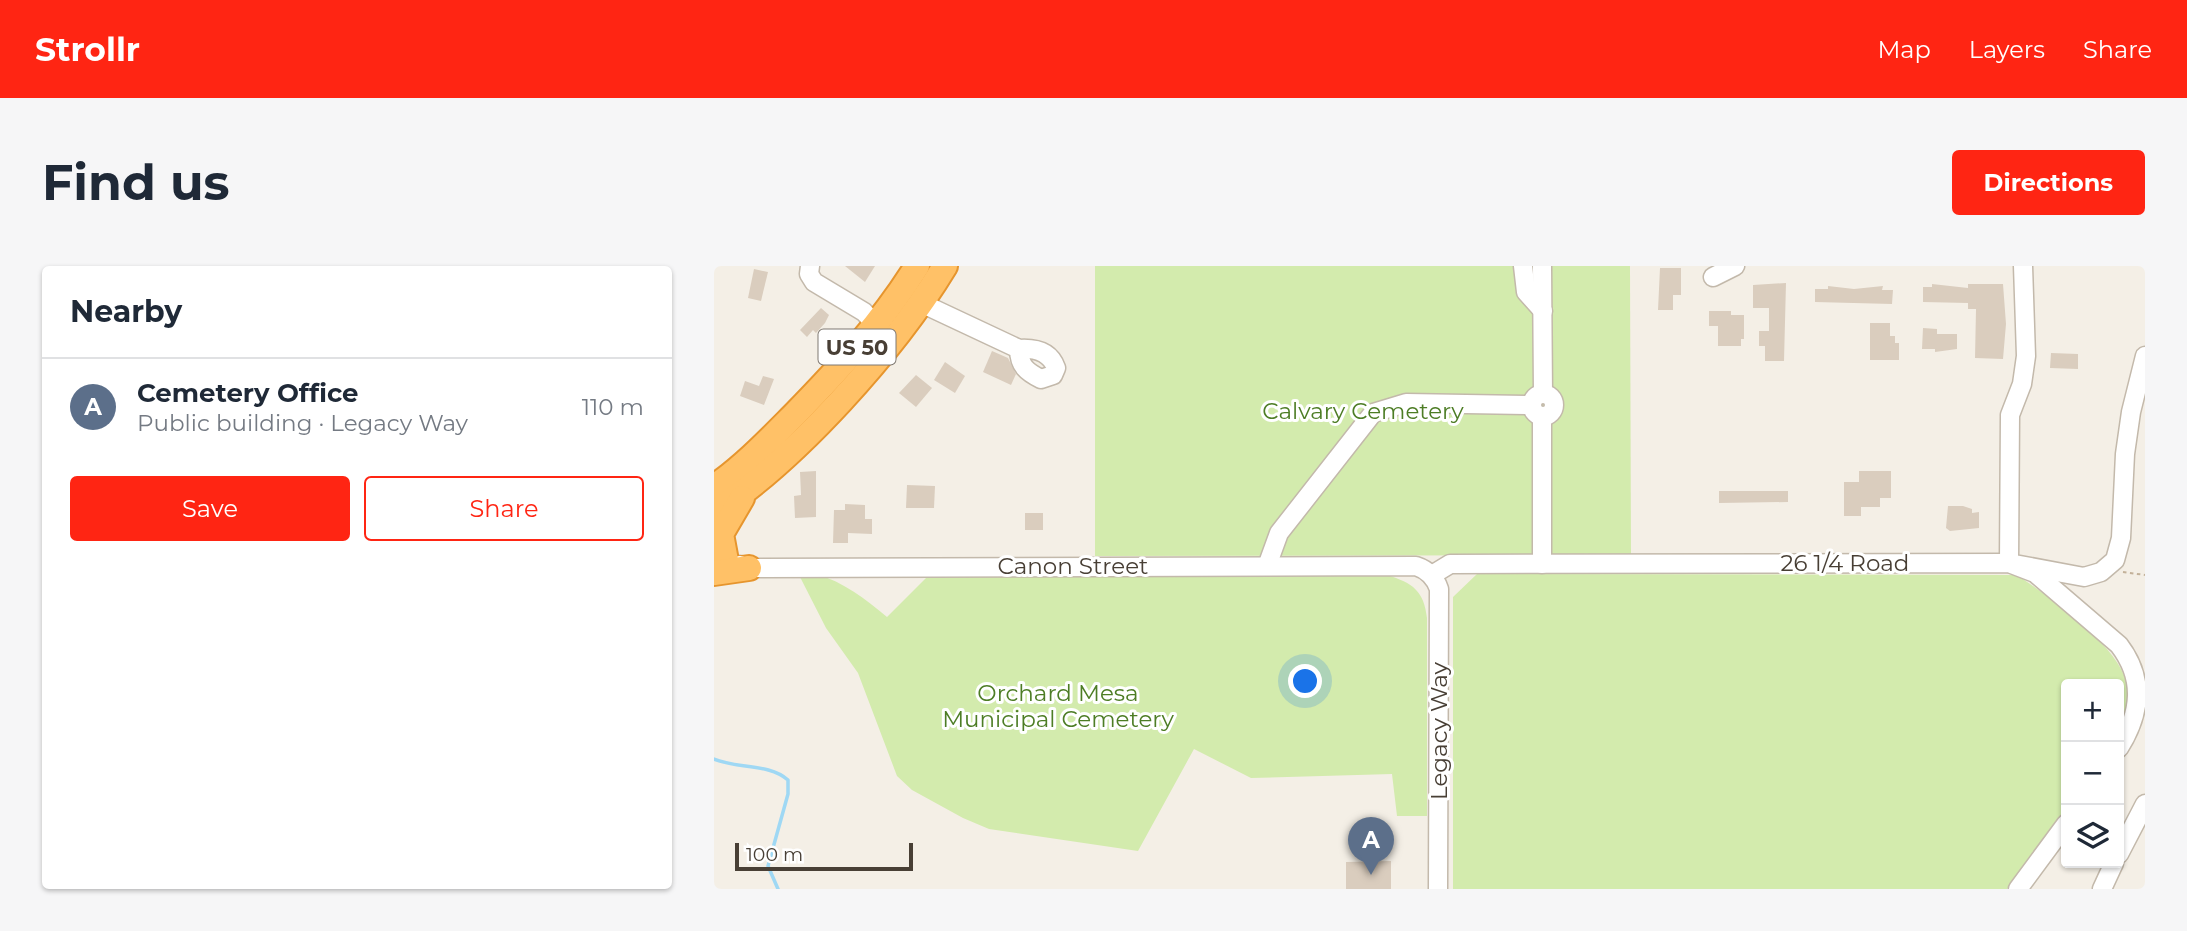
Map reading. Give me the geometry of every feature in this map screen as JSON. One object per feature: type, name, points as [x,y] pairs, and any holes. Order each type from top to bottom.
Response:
[{"type":"highway","name":"US 50","points":[[714,487],[751,456],[840,368],[917,266]]},
{"type":"highway","name":"US 50","points":[[714,513],[804,438],[869,368],[921,303],[945,266]]},
{"type":"highway","points":[[714,463],[726,465],[751,456]]},
{"type":"highway","points":[[726,564],[721,534],[726,520],[752,483]]},
{"type":"street","points":[[810,266],[814,282],[864,312],[875,324],[869,368]]},
{"type":"street","points":[[1523,266],[1526,292],[1542,311]]},
{"type":"street","points":[[1542,266],[1539,405],[1542,564]]},
{"type":"street","points":[[1713,276],[1735,266]]},
{"type":"street","points":[[2023,266],[2026,356],[2022,384],[2010,415],[2009,563],[2072,577],[2093,576],[2109,566],[2119,551],[2125,454],[2145,356]]},
{"type":"street","points":[[921,303],[1019,349]]},
{"type":"street","points":[[1267,566],[1279,533],[1373,413],[1406,403],[1539,405]]},
{"type":"street","name":"26 1/4 Road","points":[[1432,575],[1450,564],[2009,563],[2035,573],[2119,645],[2130,658],[2140,695],[2137,713],[2122,742]]},
{"type":"street","name":"Canon Street","points":[[726,564],[1416,566],[1432,575]]},
{"type":"street","name":"Legacy Way","points":[[1432,575],[1439,589],[1438,889]]},
{"type":"street","points":[[2124,844],[2145,803]]},
{"type":"street","points":[[2018,889],[2061,831]]},
{"type":"street","points":[[2102,889],[2112,868]]},
{"type":"path","points":[[2109,566],[2145,575]]},
{"type":"green space","name":"Calvary Cemetery","points":[[1095,266],[1630,266],[1631,555],[1095,556]]},
{"type":"green space","name":"Orchard Mesa Municipal Cemetery","points":[[816,574],[845,586],[887,617],[930,574],[1387,575],[1396,578],[1416,589],[1423,601],[1427,618],[1427,816],[1397,816],[1392,774],[1251,778],[1194,749],[1138,851],[989,829],[912,790],[897,776],[858,673],[826,628],[799,575]]},
{"type":"green space","points":[[1477,574],[2017,575],[2080,622],[2110,652],[2126,681],[2127,708],[2124,718],[2124,679],[2061,679],[2061,816],[2007,889],[1453,889],[1453,597]]},
{"type":"building","points":[[845,266],[875,266],[865,282]]},
{"type":"building","points":[[1660,268],[1681,268],[1681,295],[1673,295],[1673,310],[1658,310]]},
{"type":"building","points":[[754,269],[768,272],[761,301],[748,298]]},
{"type":"building","points":[[1786,283],[1784,361],[1765,361],[1765,346],[1759,346],[1759,331],[1769,331],[1769,308],[1753,308],[1753,285]]},
{"type":"building","points":[[1932,284],[1968,288],[1968,284],[2003,284],[2006,324],[2003,359],[1975,358],[1976,309],[1968,309],[1968,303],[1923,302],[1923,287],[1932,287]]},
{"type":"building","points":[[1828,286],[1854,289],[1883,286],[1882,290],[1893,290],[1892,304],[1815,302],[1815,289],[1828,289]]},
{"type":"building","points":[[821,308],[829,315],[816,333],[813,330],[807,337],[800,330]]},
{"type":"building","points":[[1709,311],[1731,311],[1731,315],[1744,315],[1744,339],[1741,339],[1741,346],[1718,346],[1718,326],[1709,326]]},
{"type":"building","points":[[1870,323],[1890,323],[1890,336],[1895,336],[1895,343],[1899,343],[1899,360],[1870,360]]},
{"type":"building","points":[[1923,328],[1937,329],[1937,334],[1957,334],[1957,349],[1935,352],[1935,349],[1922,349]]},
{"type":"building","points":[[992,351],[1008,358],[1016,374],[1011,385],[983,372]]},
{"type":"building","points":[[2051,353],[2078,354],[2078,369],[2050,368]]},
{"type":"building","points":[[945,362],[965,376],[955,393],[934,380]]},
{"type":"building","points":[[916,375],[932,388],[916,407],[899,393]]},
{"type":"building","points":[[763,376],[774,379],[764,405],[740,396],[745,381],[759,386]]},
{"type":"building","points":[[816,471],[816,517],[795,518],[794,496],[801,495],[800,472]]},
{"type":"building","points":[[1859,471],[1891,471],[1891,498],[1880,498],[1880,507],[1861,507],[1861,516],[1844,516],[1844,482],[1859,482]]},
{"type":"building","points":[[907,485],[935,486],[934,508],[906,508]]},
{"type":"building","points":[[1719,491],[1788,491],[1788,502],[1719,503]]},
{"type":"building","points":[[845,504],[865,505],[865,519],[872,519],[872,534],[848,533],[848,543],[833,543],[834,510],[845,510]]},
{"type":"building","points":[[1948,506],[1963,506],[1972,509],[1972,513],[1979,512],[1979,528],[1950,531],[1946,528]]},
{"type":"building","points":[[1025,513],[1043,513],[1043,530],[1025,530]]},
{"type":"building","points":[[1391,861],[1391,889],[1346,889],[1346,862]]},
{"type":"waterway","points":[[714,759],[772,771],[788,780],[788,794],[768,866],[778,889]]},
{"type":"place","name":"Cemetery Office","points":[[1371,875]]}]
